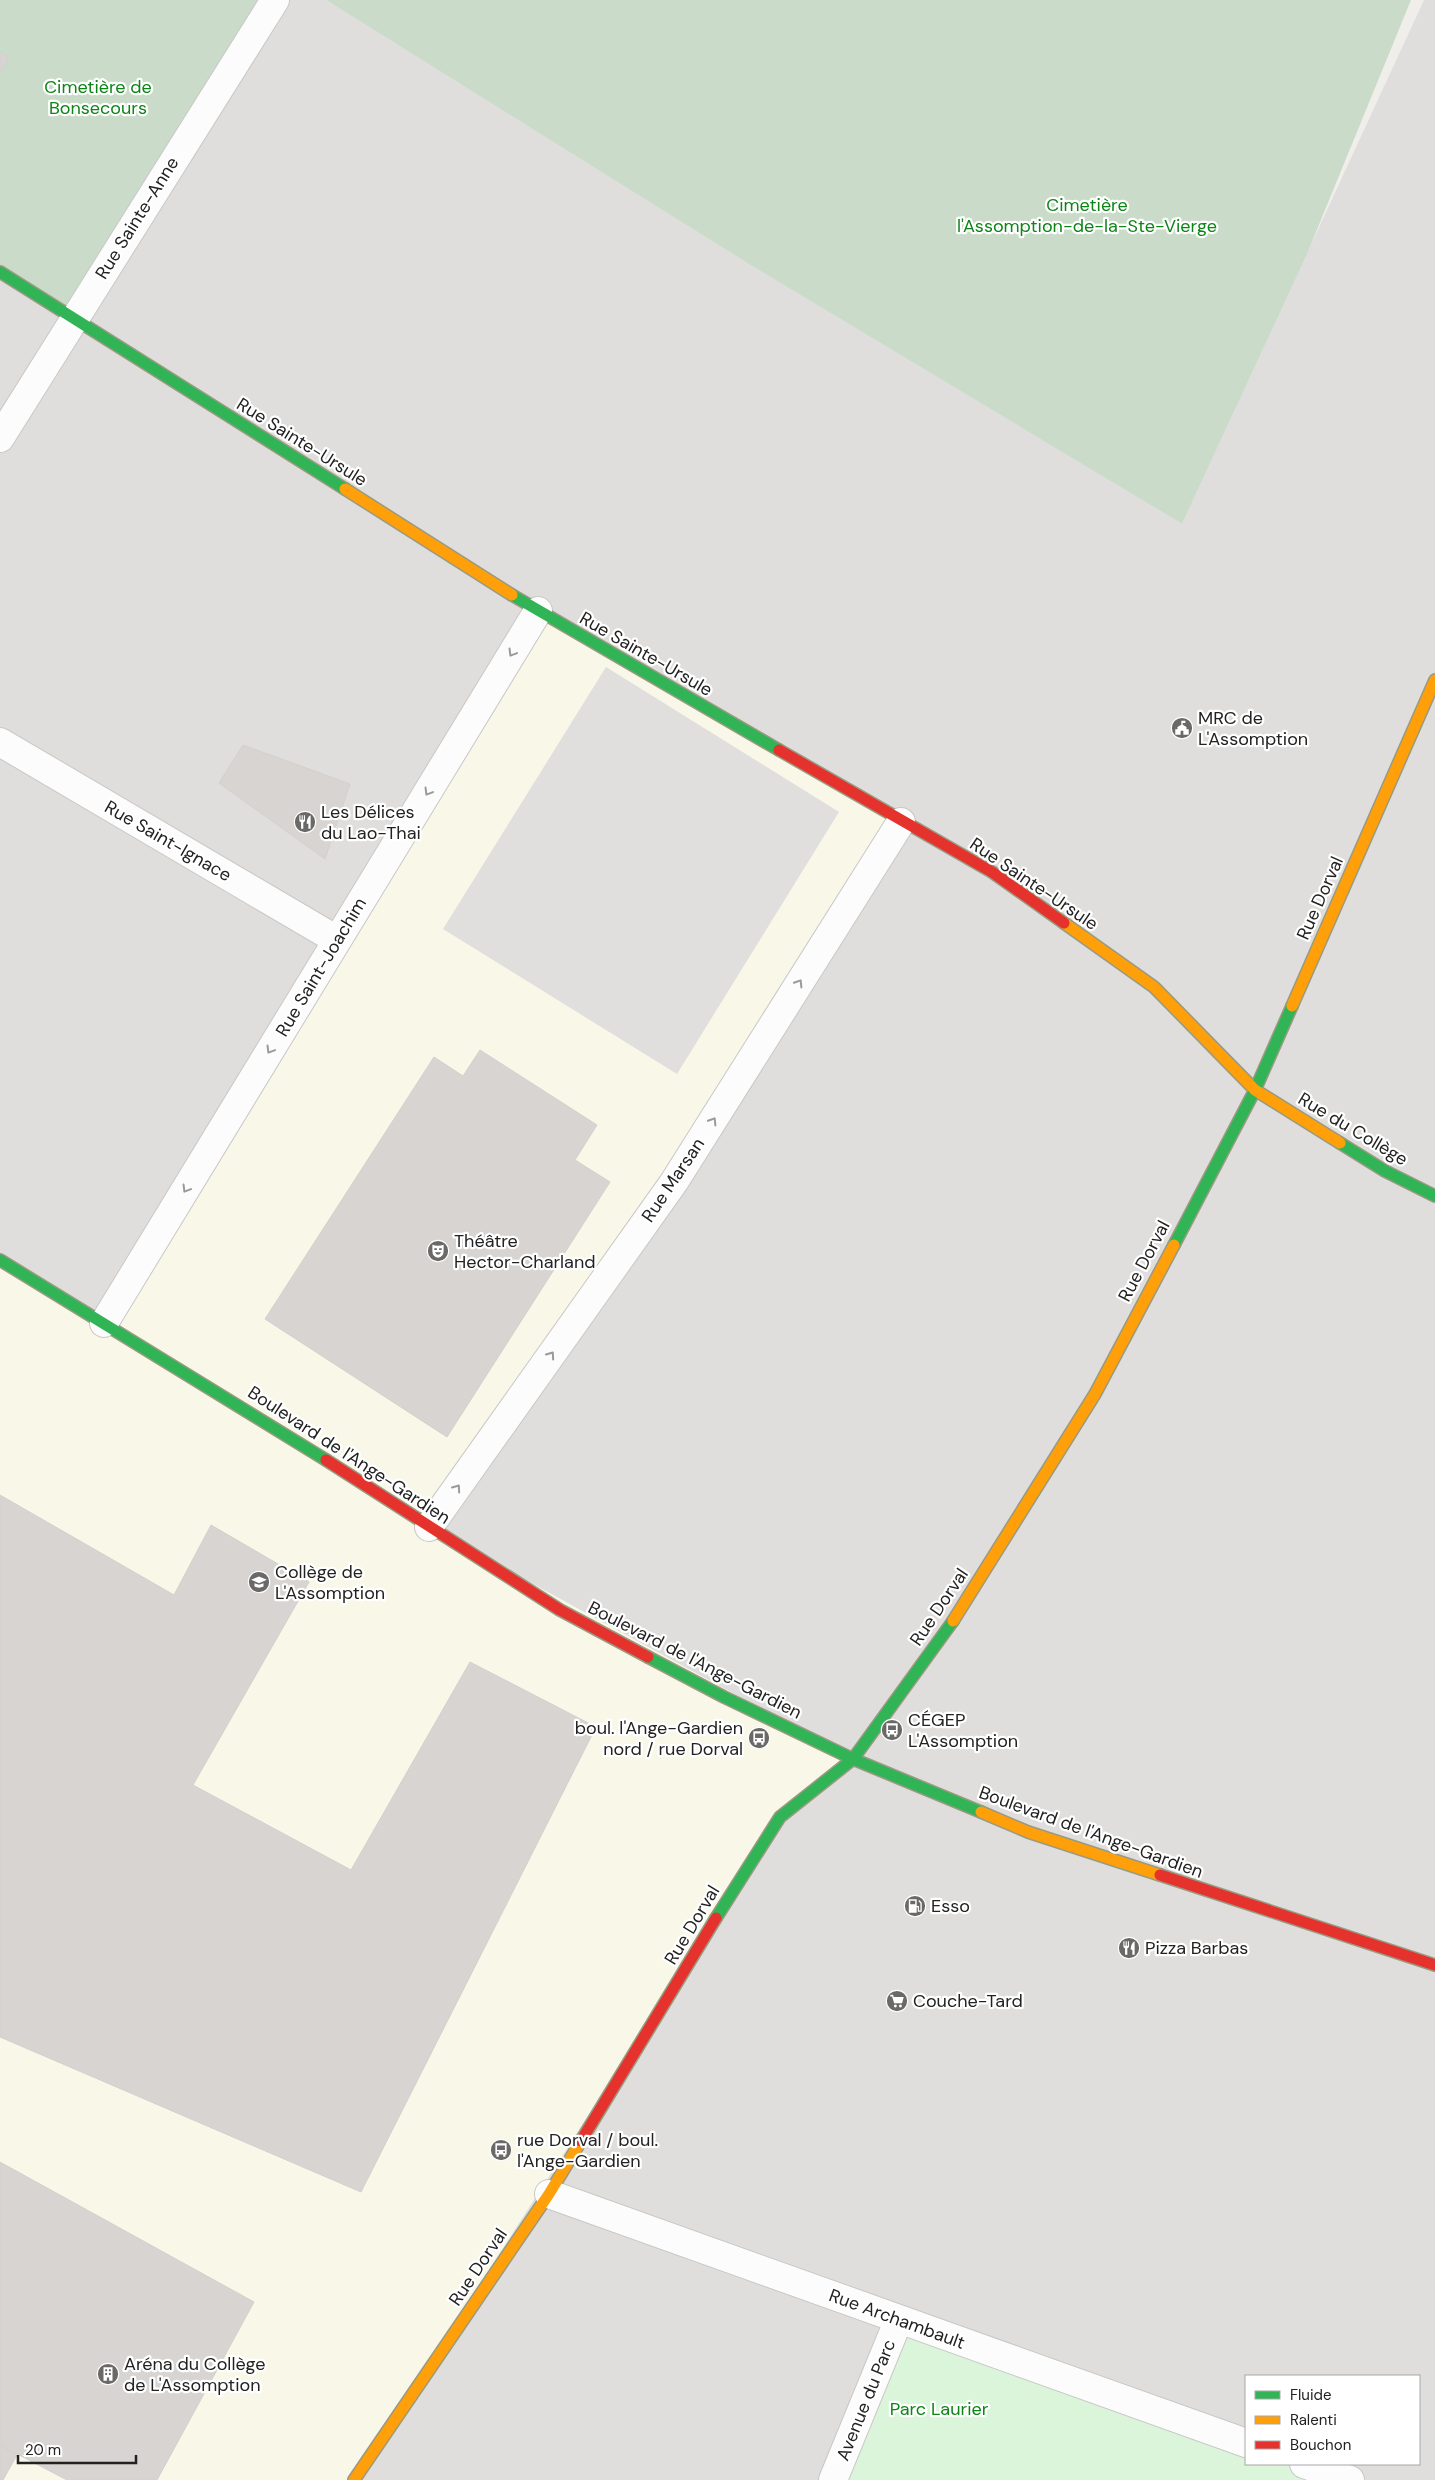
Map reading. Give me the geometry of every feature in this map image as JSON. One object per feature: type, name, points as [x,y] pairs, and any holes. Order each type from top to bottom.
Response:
[{"type":"street","name":"Rue Sainte-Anne","points":[[0,438],[275,0]]},
{"type":"street","name":"Rue Sainte-Ursule","points":[[0,272],[538,612],[901,822],[992,872],[1154,987],[1255,1090]]},
{"type":"street","name":"Rue Saint-Joachim","points":[[104,1323],[538,612]]},
{"type":"street","name":"Rue Dorval","points":[[354,2480],[549,2194],[718,1914],[780,1817],[853,1759],[960,1611],[1094,1394],[1255,1090],[1435,680]]},
{"type":"street","name":"Rue Saint-Ignace","points":[[0,742],[337,940]]},
{"type":"street","name":"Rue Marsan","points":[[428,1528],[674,1182],[901,822]]},
{"type":"street","name":"Rue du Collège","points":[[1255,1090],[1385,1170],[1435,1196]]},
{"type":"street","name":"Boulevard de l'Ange-Gardien","points":[[0,1260],[268,1423],[428,1528],[560,1610],[724,1697],[853,1759],[1028,1832],[1435,1965]]},
{"type":"street","name":"Rue Archambault","points":[[549,2194],[1245,2443]]},
{"type":"street","name":"Avenue du Parc","points":[[833,2480],[899,2319]]},
{"type":"street","points":[[1307,2465],[1350,2480]]},
{"type":"shaded area","points":[[0,0],[326,0],[752,266],[1182,524],[1424,0],[1435,0],[1435,2480],[1350,2480],[1307,2465],[1420,2465],[1420,2375],[1245,2375],[1245,2443],[833,2480],[354,2480],[606,1636],[0,1260]]},
{"type":"shaded area","name":"Collège de L'Assomption","points":[[538,611],[901,822],[429,1527],[853,1759],[780,1817],[354,2480],[0,2480],[0,1260],[104,1323]]},
{"type":"shaded area","points":[[606,667],[839,812],[677,1074],[443,929]]},
{"type":"green space","name":"Cimetière de Bonsecours","points":[[0,0],[272,0],[73,319],[0,272]]},
{"type":"green space","name":"Cimetière l'Assomption-de-la-Ste-Vierge","points":[[326,0],[1411,0],[1307,254],[1182,524],[752,266]]},
{"type":"green space","name":"Parc Laurier","points":[[899,2319],[1245,2443],[1245,2465],[1307,2465],[1350,2480],[833,2480]]},
{"type":"building","points":[[0,52],[9,58],[0,73]]},
{"type":"building","name":"Les Délices du Lao-Thai","points":[[243,745],[350,784],[325,859],[219,783]]},
{"type":"building","name":"Théâtre Hector-Charland","points":[[480,1050],[597,1125],[575,1160],[610,1182],[447,1437],[265,1319],[434,1057],[463,1076]]},
{"type":"building","points":[[0,1495],[174,1595],[211,1525],[309,1582],[193,1785],[351,1870],[470,1662],[596,1727],[361,2192],[0,2037]]},
{"type":"building","name":"Aréna du Collège de L'Assomption","points":[[0,2162],[254,2302],[157,2480],[67,2480],[0,2445]]},
{"type":"building","points":[[0,2445],[17,2455],[3,2480],[0,2480]]},
{"type":"traffic: fast","points":[[0,272],[345,489]]},
{"type":"traffic: fast","points":[[512,595],[779,750]]},
{"type":"traffic: fast","points":[[1174,1245],[1255,1090],[1292,1006]]},
{"type":"traffic: fast","points":[[1340,1143],[1385,1171],[1435,1196]]},
{"type":"traffic: fast","points":[[0,1260],[326,1460]]},
{"type":"traffic: fast","points":[[716,1918],[780,1817],[853,1759],[953,1621]]},
{"type":"traffic: fast","points":[[648,1657],[724,1697],[853,1759],[981,1812]]},
{"type":"traffic: slow","points":[[345,489],[512,595]]},
{"type":"traffic: slow","points":[[1292,1006],[1435,680]]},
{"type":"traffic: slow","points":[[1064,923],[1154,987],[1255,1090],[1340,1143]]},
{"type":"traffic: slow","points":[[953,1621],[1095,1394],[1174,1245]]},
{"type":"traffic: slow","points":[[981,1812],[1028,1832],[1160,1875]]},
{"type":"traffic: slow","points":[[354,2480],[549,2194],[581,2141]]},
{"type":"traffic: jam","points":[[779,750],[992,872],[1064,923]]},
{"type":"traffic: jam","points":[[326,1460],[560,1610],[648,1657]]},
{"type":"traffic: jam","points":[[1160,1875],[1435,1965]]},
{"type":"traffic: jam","points":[[581,2141],[716,1918]]},
{"type":"place","name":"MRC de L'Assomption","points":[[1182,728]]},
{"type":"place","name":"Les Délices du Lao-Thai","points":[[305,822]]},
{"type":"place","name":"Théâtre Hector-Charland","points":[[438,1251]]},
{"type":"place","name":"Collège de L'Assomption","points":[[259,1582]]},
{"type":"place","name":"CÉGEP L'Assomption","points":[[892,1730]]},
{"type":"place","name":"boul. l'Ange-Gardien nord / rue Dorval","points":[[759,1738]]},
{"type":"place","name":"Esso","points":[[915,1906]]},
{"type":"place","name":"Pizza Barbas","points":[[1129,1948]]},
{"type":"place","name":"Couche-Tard","points":[[897,2001]]},
{"type":"place","name":"rue Dorval / boul. l'Ange-Gardien","points":[[501,2150]]},
{"type":"place","name":"Aréna du Collège de L'Assomption","points":[[108,2374]]}]
